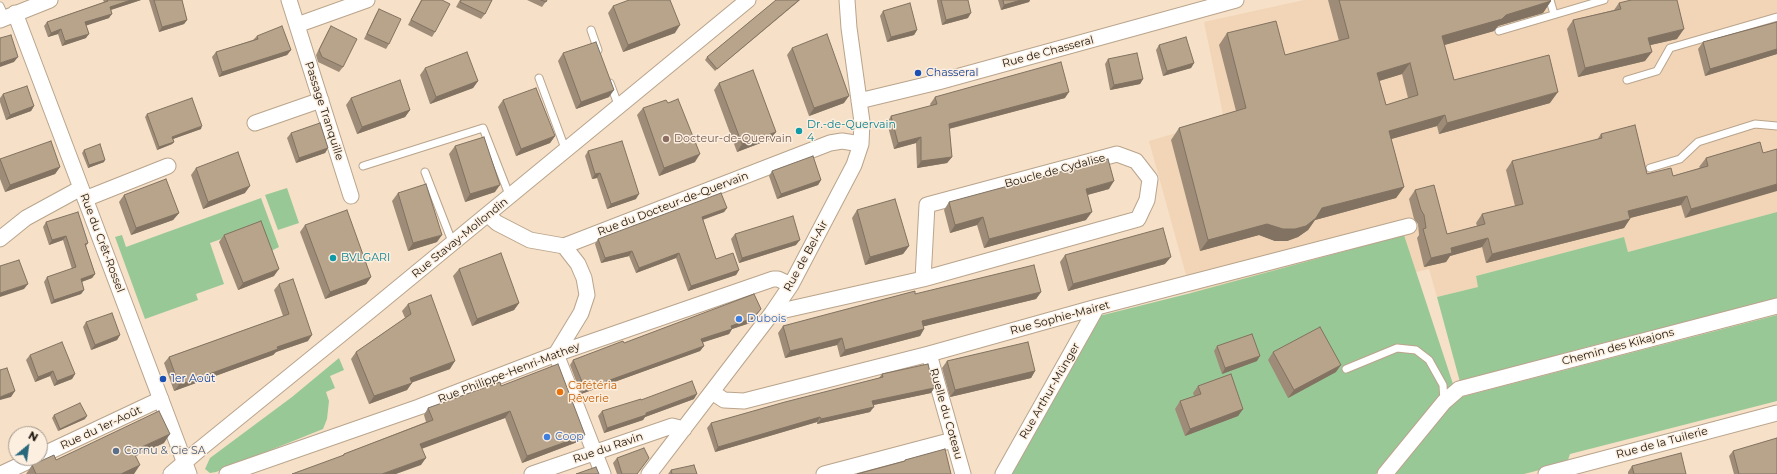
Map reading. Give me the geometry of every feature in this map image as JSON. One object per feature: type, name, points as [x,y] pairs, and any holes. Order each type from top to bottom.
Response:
[{"type":"street","points":[[5,14],[50,0]]},
{"type":"street","name":"Passage Tranquille","points":[[289,0],[351,196]]},
{"type":"street","points":[[297,25],[367,0]]},
{"type":"street","name":"Rue Stavay-Mollondin","points":[[171,474],[187,469],[200,449],[453,244],[748,0]]},
{"type":"street","name":"Rue de Bel-Air","points":[[649,474],[772,313],[791,285],[854,165],[861,144],[862,122],[849,28],[847,0]]},
{"type":"street","name":"Rue de Chasseral","points":[[859,101],[938,82],[1236,0]]},
{"type":"street","name":"Rue du Crêt-Rossel","points":[[5,14],[83,193],[187,469]]},
{"type":"street","points":[[255,123],[320,100]]},
{"type":"street","name":"Rue du Docteur-de-Quervain","points":[[564,246],[830,143],[842,141],[861,144]]},
{"type":"street","name":"Boucle de Cydalise","points":[[772,313],[923,279],[1138,220],[1147,200],[1150,179],[1136,161],[1117,154],[927,205],[923,279]]},
{"type":"street","points":[[0,239],[26,218],[83,193],[168,166]]},
{"type":"street","points":[[488,215],[496,223],[530,240],[564,246],[578,264],[584,278],[587,295],[581,313],[556,354],[596,452],[603,474]]},
{"type":"street","name":"Rue Sophie-Mairet","points":[[712,392],[724,400],[744,401],[929,354],[1097,307],[1409,226]]},
{"type":"street","name":"Rue Philippe-Henri-Mathey","points":[[227,474],[419,407],[556,354],[773,279],[778,279],[791,285]]},
{"type":"street","name":"Chemin des Kikajons","points":[[1444,402],[1458,389],[1777,306]]},
{"type":"street","name":"Rue Arthur-Münger","points":[[1003,474],[1097,307]]},
{"type":"street","name":"Ruelle du Coteau","points":[[929,354],[962,474]]},
{"type":"street","name":"Rue du 1er-Août","points":[[48,452],[161,399]]},
{"type":"street","points":[[1385,474],[1444,402]]},
{"type":"street","name":"Rue de la Tuilerie","points":[[1546,474],[1777,413]]},
{"type":"street","name":"Rue du Ravin","points":[[532,474],[672,426],[684,429]]},
{"type":"street","points":[[824,474],[953,440]]},
{"type":"street","points":[[1,474],[18,466]]},
{"type":"lane","points":[[1550,0],[1554,14]]},
{"type":"lane","points":[[1499,31],[1604,0]]},
{"type":"lane","points":[[1627,80],[1657,71],[1670,48],[1777,17]]},
{"type":"lane","points":[[591,30],[602,59]]},
{"type":"lane","points":[[607,74],[619,107]]},
{"type":"lane","points":[[539,78],[566,151]]},
{"type":"lane","points":[[1650,168],[1680,159],[1698,142],[1755,124],[1777,126]]},
{"type":"lane","points":[[363,166],[483,128],[510,197]]},
{"type":"lane","points":[[425,172],[453,244]]},
{"type":"lane","points":[[1346,369],[1396,348],[1416,350],[1429,360],[1440,379],[1443,385],[1444,402]]},
{"type":"shaded area","points":[[1304,0],[1777,0],[1777,212],[1628,252],[1624,237],[1476,276],[1479,287],[1437,297],[1429,269],[1416,272],[1404,235],[1191,293],[1149,141],[1224,119],[1204,22]]},
{"type":"green space","points":[[287,188],[299,223],[278,230],[265,195]]},
{"type":"green space","points":[[261,198],[279,247],[271,251],[261,225],[210,243],[224,284],[196,294],[198,300],[145,319],[115,237],[122,235],[126,247]]},
{"type":"green space","points":[[1777,212],[1777,299],[1587,347],[1460,382],[1437,297],[1478,287],[1476,276],[1624,237],[1628,252]]},
{"type":"green space","points":[[1404,235],[1453,384],[1434,404],[1376,474],[1010,474],[1099,316],[1191,293]]},
{"type":"green space","points":[[1777,315],[1777,401],[1570,454],[1567,463],[1524,474],[1394,474],[1447,410],[1461,397]]},
{"type":"green space","points":[[339,358],[344,370],[330,376],[335,388],[326,392],[329,401],[327,419],[323,429],[216,472],[210,473],[205,469],[210,458],[292,397]]},
{"type":"building","points":[[107,0],[131,0],[110,7],[112,14],[85,22],[89,34],[65,41],[61,29],[51,33],[47,22],[108,1]]},
{"type":"building","points":[[154,0],[182,0],[187,20],[162,27]]},
{"type":"building","points":[[422,0],[442,0],[450,4],[435,32],[411,20]]},
{"type":"building","points":[[461,0],[492,0],[485,14],[460,2]]},
{"type":"building","points":[[629,0],[670,0],[680,25],[628,45],[613,6]]},
{"type":"building","points":[[776,0],[799,0],[717,69],[707,57]]},
{"type":"building","points":[[941,0],[968,0],[971,13],[946,20]]},
{"type":"building","points":[[1003,0],[1021,0],[1004,5]]},
{"type":"building","points":[[1339,0],[1550,0],[1551,1],[1506,15],[1502,19],[1442,36],[1454,80],[1549,55],[1558,92],[1447,123],[1445,115],[1389,131],[1404,187],[1322,208],[1316,218],[1306,226],[1295,229],[1283,229],[1267,224],[1208,240],[1179,128],[1246,108],[1227,33],[1276,21],[1285,55],[1349,38]],"holes":[[[1410,63],[1418,95],[1386,105],[1377,73]]]},
{"type":"building","points":[[1631,0],[1677,0],[1684,29],[1648,38],[1652,52],[1585,68],[1573,20],[1621,9],[1619,3]]},
{"type":"building","points":[[910,3],[917,30],[891,37],[883,11]]},
{"type":"building","points":[[379,9],[401,19],[389,44],[367,34]]},
{"type":"building","points":[[1777,22],[1777,49],[1710,69],[1703,42]]},
{"type":"building","points":[[282,26],[291,50],[222,72],[216,52],[258,39],[257,36]]},
{"type":"building","points":[[331,26],[357,39],[343,67],[322,57],[319,50]]},
{"type":"building","points":[[827,34],[849,96],[814,108],[792,48]]},
{"type":"building","points":[[11,35],[18,57],[0,63],[0,38]]},
{"type":"building","points":[[1186,37],[1194,63],[1167,71],[1159,45]]},
{"type":"building","points":[[596,42],[614,90],[581,102],[563,53]]},
{"type":"building","points":[[467,52],[478,81],[436,97],[425,68]]},
{"type":"building","points":[[1137,53],[1143,79],[1114,85],[1108,59]]},
{"type":"building","points":[[1061,62],[1069,92],[949,124],[952,157],[921,161],[921,137],[898,143],[891,116],[937,104],[935,97]]},
{"type":"building","points":[[753,70],[776,132],[742,144],[719,83]]},
{"type":"building","points":[[400,80],[410,110],[362,127],[351,98]]},
{"type":"building","points":[[27,86],[34,106],[10,115],[3,94]]},
{"type":"building","points":[[536,88],[555,136],[521,149],[503,100]]},
{"type":"building","points":[[192,98],[202,126],[172,137],[174,142],[159,147],[147,114]]},
{"type":"building","name":"Docteur-de-Quervain","points":[[678,99],[700,154],[664,168],[643,108],[666,100],[668,103]]},
{"type":"building","points":[[320,123],[328,148],[299,158],[291,133]]},
{"type":"building","points":[[1635,125],[1647,174],[1671,168],[1673,176],[1708,166],[1706,158],[1760,142],[1763,153],[1777,149],[1777,184],[1691,209],[1687,196],[1628,211],[1630,219],[1492,254],[1488,238],[1451,248],[1452,253],[1431,258],[1423,229],[1426,228],[1424,215],[1415,190],[1434,185],[1447,234],[1485,224],[1482,214],[1523,204],[1512,161],[1602,138],[1601,134]]},
{"type":"building","points":[[484,137],[500,185],[470,194],[455,146]]},
{"type":"building","points":[[51,141],[60,167],[10,185],[0,159]]},
{"type":"building","points":[[622,141],[639,194],[611,204],[600,173],[595,174],[588,151]]},
{"type":"building","points":[[100,144],[105,160],[89,165],[84,150]]},
{"type":"building","points":[[238,152],[250,186],[208,202],[196,168]]},
{"type":"building","points":[[813,156],[821,180],[781,194],[772,171]]},
{"type":"building","points":[[1108,159],[1114,181],[1086,189],[1092,212],[989,239],[983,217],[955,225],[949,202]]},
{"type":"building","points":[[166,179],[179,213],[136,228],[124,195]]},
{"type":"building","points":[[426,184],[442,235],[413,243],[398,193]]},
{"type":"building","points":[[721,193],[727,208],[702,217],[716,259],[733,253],[739,270],[691,286],[679,253],[639,268],[632,251],[605,258],[598,239]]},
{"type":"building","points":[[895,199],[909,246],[870,257],[857,210]]},
{"type":"building","name":"BVLGARI","points":[[347,210],[371,277],[330,292],[305,225]]},
{"type":"building","points":[[78,212],[88,243],[85,244],[95,274],[81,279],[84,290],[54,300],[47,277],[76,267],[66,236],[52,240],[46,222]]},
{"type":"building","points":[[793,216],[800,240],[742,258],[735,234]]},
{"type":"building","points":[[261,221],[279,269],[243,283],[224,235]]},
{"type":"building","points":[[1163,228],[1171,257],[1073,284],[1065,255]]},
{"type":"building","points":[[501,253],[519,303],[477,319],[459,269]]},
{"type":"building","points":[[19,260],[28,284],[0,293],[0,266]]},
{"type":"building","points":[[1034,265],[1041,292],[922,321],[924,329],[845,350],[842,338],[790,351],[783,326],[915,291],[915,294]]},
{"type":"building","points":[[293,279],[312,335],[179,385],[169,357],[289,314],[279,284]]},
{"type":"building","points":[[754,294],[761,309],[753,318],[731,326],[732,329],[701,339],[704,346],[585,389],[573,360],[623,341],[624,343]]},
{"type":"building","points":[[431,295],[455,361],[410,378],[412,383],[374,396],[356,352],[411,314],[408,304]]},
{"type":"building","points":[[112,313],[120,335],[95,345],[86,322]]},
{"type":"building","points":[[1320,327],[1341,365],[1294,390],[1273,352]]},
{"type":"building","points":[[1252,334],[1260,356],[1225,368],[1217,346]]},
{"type":"building","points":[[62,342],[75,374],[57,381],[53,371],[38,377],[30,355]]},
{"type":"building","points":[[1028,342],[1035,371],[955,390],[947,361]]},
{"type":"building","points":[[558,364],[585,435],[527,456],[510,411],[420,444],[426,458],[382,474],[292,474],[433,420],[428,408],[500,382],[501,386]]},
{"type":"building","points":[[928,364],[934,388],[872,401],[874,407],[821,419],[820,417],[718,447],[711,423],[883,377],[882,374]]},
{"type":"building","points":[[7,368],[15,391],[0,397],[0,370]]},
{"type":"building","points":[[1231,374],[1243,409],[1190,429],[1180,401],[1201,394],[1198,386]]},
{"type":"building","points":[[692,381],[697,394],[646,413],[646,415],[607,428],[602,411],[641,400]]},
{"type":"building","points":[[80,403],[87,416],[60,429],[54,415]]},
{"type":"building","name":"Cornu & Cie SA","points":[[159,411],[170,434],[133,451],[140,465],[121,474],[36,474],[32,466],[48,466],[48,458],[54,455],[56,460]]},
{"type":"building","points":[[1777,438],[1777,474],[1739,474],[1733,451]]},
{"type":"building","points":[[644,448],[649,458],[637,474],[622,474],[617,458]]},
{"type":"building","points":[[945,449],[951,474],[857,474],[905,461]]},
{"type":"building","points":[[1681,453],[1686,474],[1634,474],[1632,466]]},
{"type":"building","points":[[694,465],[697,474],[672,474],[671,470]]},
{"type":"building","points":[[596,467],[599,474],[576,474]]},
{"type":"place","name":"Chasseral","points":[[918,73]]},
{"type":"place","name":"Dr.-de-Quervain 4","points":[[799,131]]},
{"type":"place","name":"Docteur-de-Quervain","points":[[666,139]]},
{"type":"place","name":"BVLGARI","points":[[333,258]]},
{"type":"place","name":"Dubois","points":[[739,319]]},
{"type":"place","name":"1er Août","points":[[163,379]]},
{"type":"place","name":"Cafétéria Rêverie","points":[[560,392]]},
{"type":"place","name":"Coop","points":[[547,437]]},
{"type":"place","name":"Cornu & Cie SA","points":[[116,451]]}]
